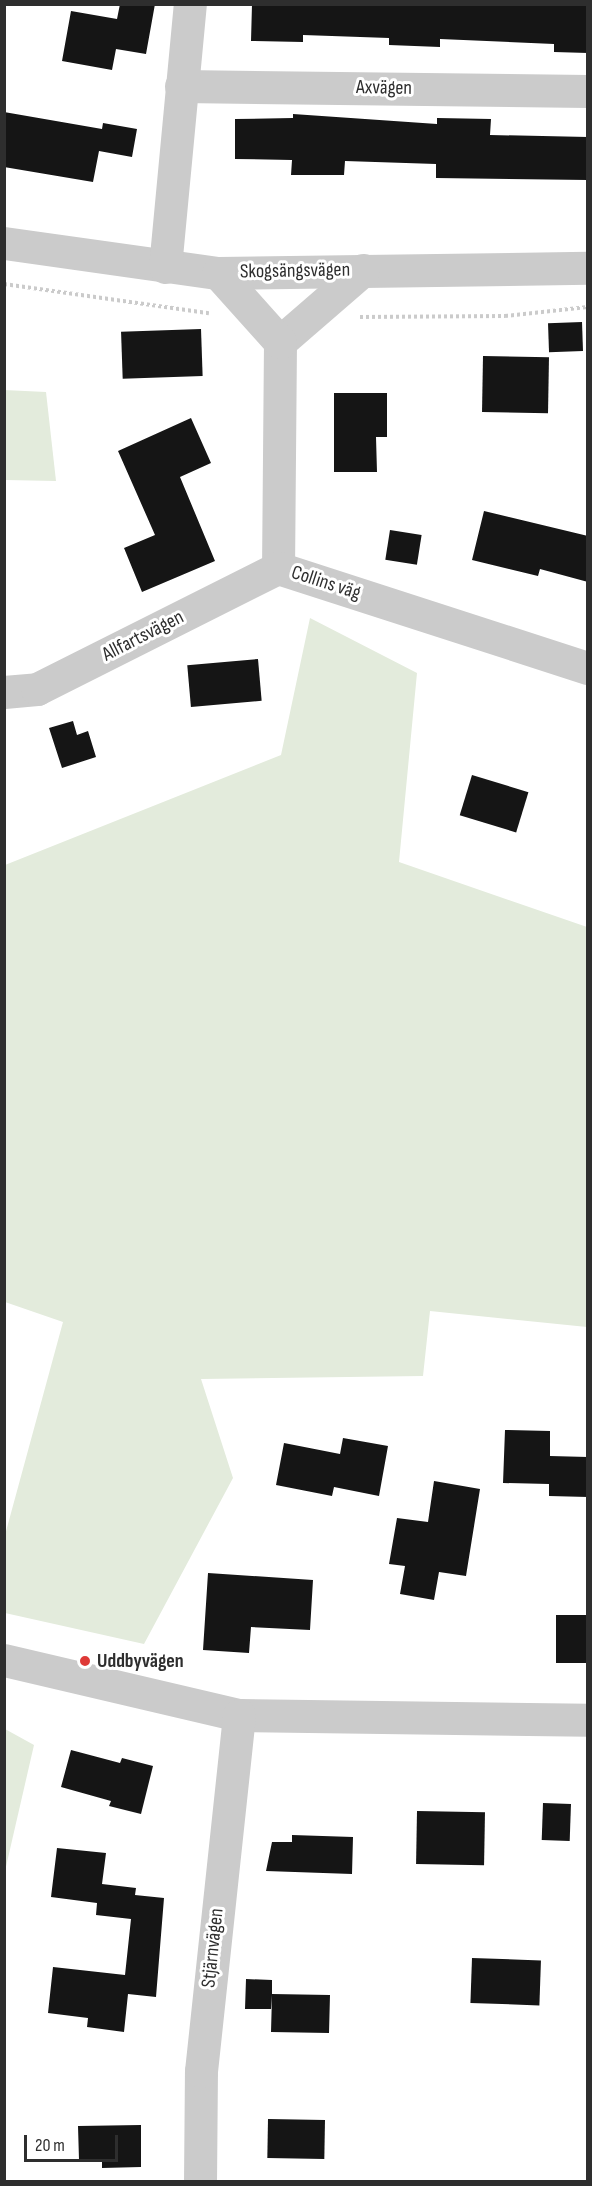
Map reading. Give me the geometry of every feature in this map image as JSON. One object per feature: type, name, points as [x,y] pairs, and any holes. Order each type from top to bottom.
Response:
[{"type":"street","points":[[165,267],[190,4]]},
{"type":"street","name":"Axvägen","points":[[181,86],[588,91]]},
{"type":"street","name":"Skogsängsvägen","points":[[4,243],[219,273],[588,268]]},
{"type":"street","points":[[219,273],[280,342],[363,270]]},
{"type":"street","name":"Collins väg","points":[[280,342],[278,568],[588,668]]},
{"type":"street","name":"Allfartsvägen","points":[[4,693],[37,689],[278,568]]},
{"type":"street","points":[[4,1660],[239,1715],[588,1720]]},
{"type":"street","name":"Stjärnvägen","points":[[200,2181],[201,2071],[239,1715]]},
{"type":"green space","points":[[4,390],[46,392],[56,481],[5,480]]},
{"type":"green space","points":[[310,618],[417,673],[399,862],[587,927],[587,1327],[430,1311],[423,1376],[201,1379],[233,1478],[144,1644],[5,1613],[5,1535],[63,1322],[5,1302],[5,865],[281,755]]},
{"type":"green space","points":[[5,1729],[34,1745],[5,1871]]},
{"type":"building","points":[[120,4],[155,4],[146,54],[116,49],[112,70],[62,61],[71,11],[117,19]]},
{"type":"building","points":[[252,4],[588,4],[588,53],[554,52],[554,44],[440,39],[440,47],[389,45],[389,38],[303,35],[303,42],[251,41]]},
{"type":"building","points":[[4,112],[102,129],[103,123],[137,129],[132,157],[99,151],[93,182],[4,167]]},
{"type":"building","points":[[293,114],[437,124],[437,118],[491,119],[490,135],[588,137],[588,180],[436,178],[436,164],[345,161],[344,175],[291,175],[292,160],[235,159],[235,119],[293,118]]},
{"type":"building","points":[[582,322],[583,351],[549,352],[548,323]]},
{"type":"building","points":[[201,329],[203,376],[123,379],[121,332]]},
{"type":"building","points":[[483,356],[549,357],[548,413],[482,412]]},
{"type":"building","points":[[334,393],[387,393],[387,437],[376,437],[377,472],[334,472]]},
{"type":"building","points":[[191,418],[211,463],[180,477],[215,561],[142,592],[124,548],[155,535],[118,451]]},
{"type":"building","points":[[484,511],[588,536],[588,582],[540,569],[538,576],[472,560]]},
{"type":"building","points":[[390,530],[422,535],[417,565],[385,560]]},
{"type":"building","points":[[258,659],[262,701],[191,707],[187,665]]},
{"type":"building","points":[[73,721],[77,735],[88,731],[96,757],[62,768],[49,728]]},
{"type":"building","points":[[472,775],[528,792],[516,832],[460,815]]},
{"type":"building","points":[[505,1430],[550,1431],[550,1456],[588,1457],[588,1497],[549,1496],[549,1484],[503,1483]]},
{"type":"building","points":[[343,1438],[388,1446],[379,1496],[334,1487],[332,1496],[276,1485],[284,1443],[340,1454]]},
{"type":"building","points":[[434,1481],[480,1489],[466,1576],[439,1572],[434,1600],[400,1594],[405,1566],[389,1564],[397,1518],[428,1522]]},
{"type":"building","points":[[208,1573],[313,1580],[310,1630],[251,1627],[249,1653],[203,1650]]},
{"type":"building","points":[[556,1615],[588,1615],[588,1663],[556,1663]]},
{"type":"building","points":[[71,1750],[120,1763],[122,1758],[153,1766],[141,1814],[109,1806],[111,1801],[61,1787]]},
{"type":"building","points":[[543,1803],[571,1804],[570,1841],[542,1840]]},
{"type":"building","points":[[417,1811],[485,1812],[484,1865],[416,1864]]},
{"type":"building","points":[[292,1835],[353,1837],[352,1874],[266,1871],[272,1842],[292,1842]]},
{"type":"building","points":[[57,1848],[106,1853],[102,1884],[136,1888],[135,1895],[164,1898],[156,1997],[128,1994],[124,2032],[87,2027],[88,2018],[48,2013],[53,1967],[125,1975],[131,1919],[96,1915],[97,1903],[51,1897]]},
{"type":"building","points":[[472,1958],[541,1960],[539,2005],[470,2003]]},
{"type":"building","points":[[246,1979],[272,1980],[272,1994],[330,1995],[329,2033],[271,2032],[272,1995],[271,2009],[245,2009]]},
{"type":"building","points":[[268,2119],[325,2120],[324,2159],[267,2158]]},
{"type":"building","points":[[141,2125],[141,2167],[102,2168],[102,2160],[79,2160],[78,2126]]},
{"type":"place","name":"Uddbyvägen","points":[[85,1661]]}]
